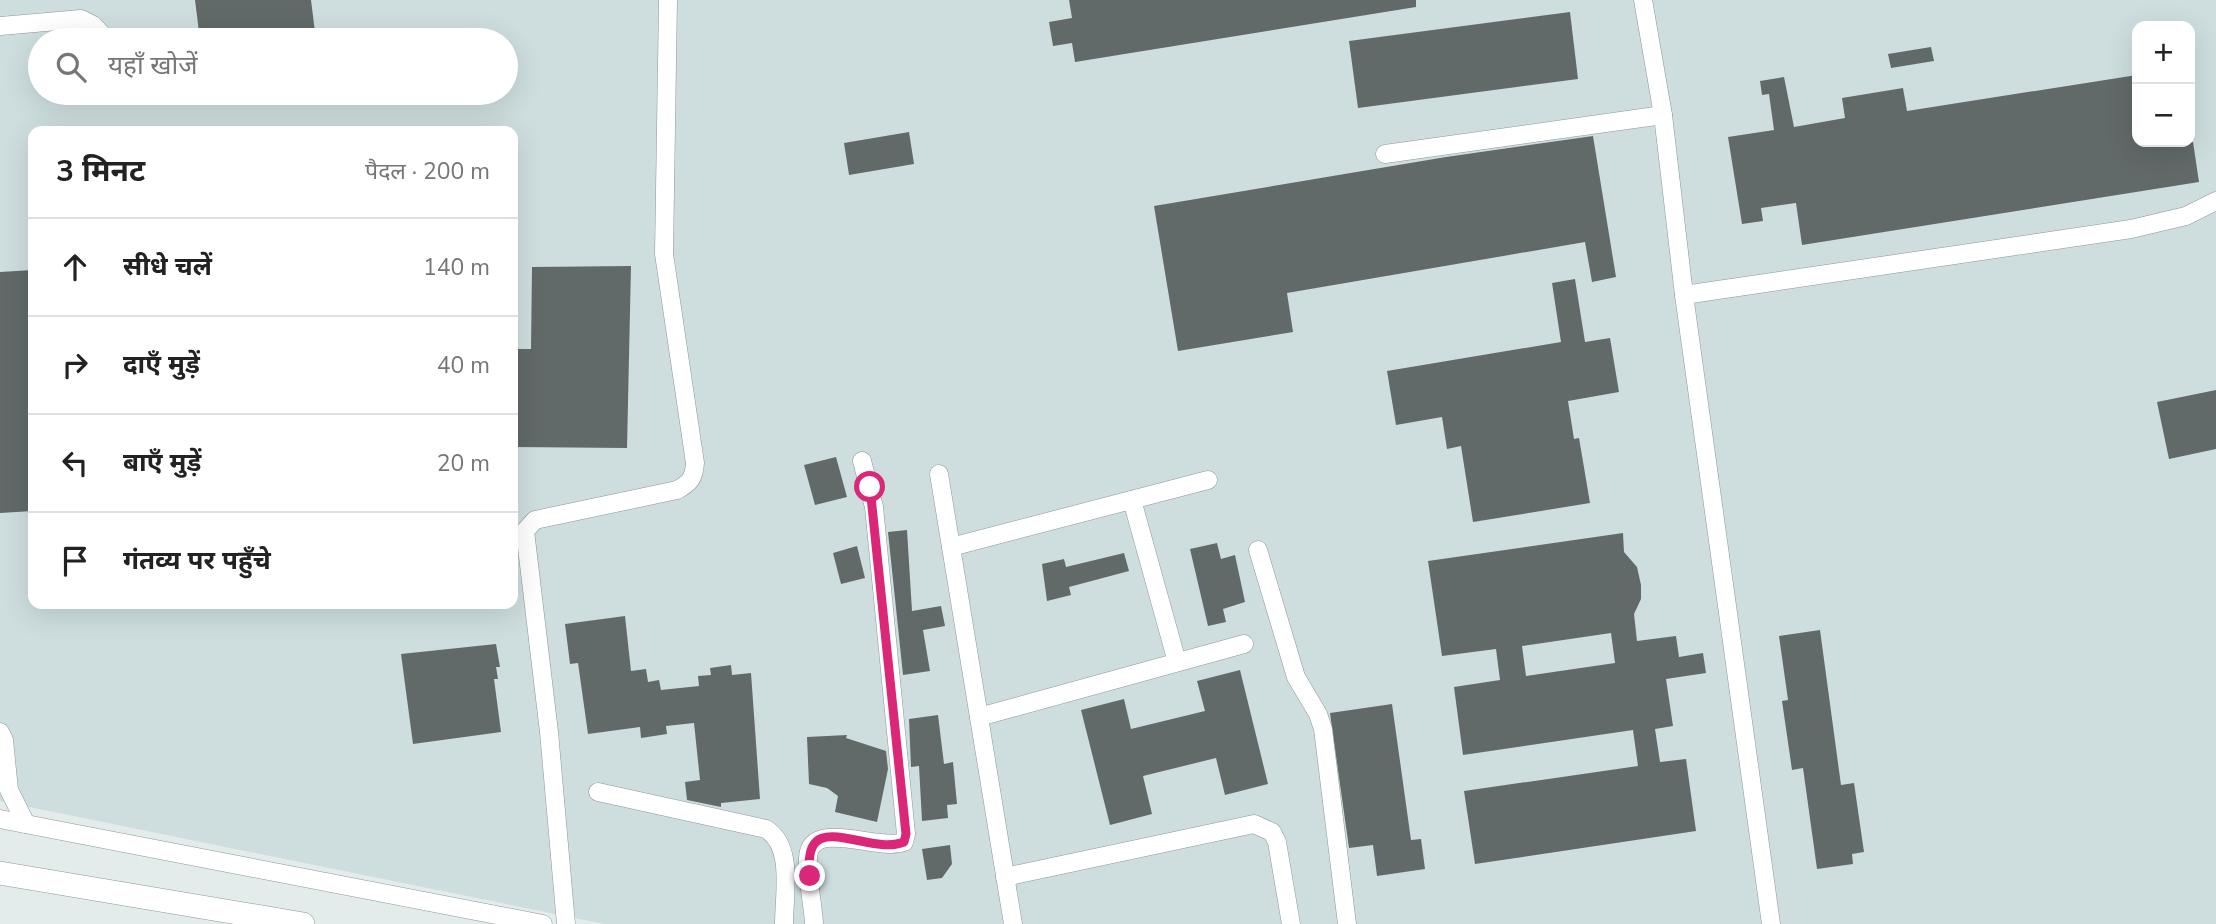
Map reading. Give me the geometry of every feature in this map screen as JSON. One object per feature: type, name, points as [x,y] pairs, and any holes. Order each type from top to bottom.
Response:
[{"type":"main road","points":[[0,873],[303,924]]},
{"type":"street","points":[[566,924],[549,732],[525,531],[535,520],[677,490],[688,484],[694,476],[695,463],[664,254],[668,0]]},
{"type":"street","points":[[1643,0],[1663,115],[1684,295],[1771,924]]},
{"type":"street","points":[[0,26],[81,19],[96,28]]},
{"type":"street","points":[[1385,154],[1663,115]]},
{"type":"street","points":[[1684,295],[2131,229],[2186,216],[2216,201]]},
{"type":"street","points":[[814,924],[808,858],[811,846],[817,840],[841,837],[890,846],[904,842],[906,834],[874,507],[862,461]]},
{"type":"street","points":[[939,474],[1013,924]]},
{"type":"street","points":[[951,547],[1208,480]]},
{"type":"street","points":[[1132,500],[1177,662]]},
{"type":"street","points":[[1258,550],[1296,677],[1318,714],[1323,729],[1347,924]]},
{"type":"street","points":[[979,718],[1244,643]]},
{"type":"street","points":[[0,732],[4,740],[9,790],[26,824]]},
{"type":"street","points":[[598,792],[766,830],[775,835],[783,849],[784,924]]},
{"type":"street","points":[[0,820],[544,924]]},
{"type":"street","points":[[1005,877],[1254,824],[1272,832],[1278,842],[1291,924]]},
{"type":"shaded area","points":[[0,0],[2216,0],[2216,924],[604,924],[0,801]]},
{"type":"building","points":[[195,0],[311,0],[314,28],[198,28]]},
{"type":"building","points":[[1069,0],[1416,0],[1416,7],[1075,62],[1072,43],[1053,46],[1049,22],[1072,18]]},
{"type":"building","points":[[1570,12],[1578,79],[1358,108],[1349,41]]},
{"type":"building","points":[[1931,47],[1934,61],[1891,68],[1888,54]]},
{"type":"building","points":[[2132,76],[2132,147],[2194,147],[2199,182],[1802,245],[1796,203],[1761,208],[1763,221],[1742,224],[1728,137],[1774,130],[1769,94],[1762,95],[1760,81],[1784,77],[1794,127],[1845,118],[1842,98],[1903,88],[1907,111]]},
{"type":"building","points":[[909,132],[914,164],[849,175],[844,143]]},
{"type":"building","points":[[1593,136],[1616,277],[1592,282],[1585,242],[1287,293],[1293,332],[1178,351],[1154,206],[1446,157]]},
{"type":"building","points":[[631,266],[627,448],[518,447],[518,349],[531,349],[532,267]]},
{"type":"building","points":[[28,270],[28,511],[0,513],[0,272]]},
{"type":"building","points":[[1575,279],[1585,342],[1610,338],[1619,392],[1568,401],[1574,439],[1579,438],[1590,503],[1473,522],[1461,446],[1447,449],[1442,417],[1396,425],[1387,371],[1561,342],[1552,283]]},
{"type":"building","points":[[2216,390],[2216,449],[2169,459],[2157,402]]},
{"type":"building","points":[[836,457],[847,497],[815,505],[804,465]]},
{"type":"building","points":[[907,530],[912,611],[941,606],[945,626],[923,630],[930,671],[903,675],[888,532]]},
{"type":"building","points":[[1623,533],[1624,552],[1637,567],[1641,585],[1641,599],[1634,614],[1637,641],[1676,636],[1679,657],[1703,653],[1706,673],[1666,679],[1673,726],[1655,729],[1660,762],[1686,759],[1696,831],[1475,864],[1464,791],[1638,766],[1633,730],[1463,755],[1454,687],[1500,680],[1496,649],[1442,656],[1428,561]],"holes":[[[1611,633],[1615,663],[1526,676],[1522,646]]]},
{"type":"building","points":[[1217,543],[1221,559],[1235,555],[1245,602],[1223,609],[1226,622],[1208,626],[1190,549]]},
{"type":"building","points":[[857,546],[865,578],[841,584],[833,553]]},
{"type":"building","points":[[1124,553],[1129,571],[1069,587],[1071,595],[1047,601],[1042,564],[1064,559],[1066,567]]},
{"type":"building","points":[[625,616],[631,671],[646,669],[648,682],[659,680],[661,690],[699,686],[698,676],[711,675],[710,668],[731,665],[732,675],[751,673],[760,799],[721,803],[721,807],[687,800],[685,782],[700,780],[694,723],[666,726],[667,734],[641,738],[640,727],[588,734],[578,663],[570,664],[565,624]]},
{"type":"building","points":[[1820,630],[1841,785],[1854,783],[1864,852],[1852,854],[1853,864],[1817,869],[1803,768],[1792,770],[1782,701],[1788,700],[1779,636]]},
{"type":"building","points":[[496,644],[500,667],[496,667],[498,679],[494,679],[501,732],[413,744],[401,654]]},
{"type":"building","points":[[1240,670],[1268,784],[1225,795],[1216,758],[1143,776],[1152,814],[1110,825],[1081,710],[1124,699],[1131,729],[1205,711],[1197,681]]},
{"type":"building","points":[[1392,704],[1411,840],[1421,839],[1425,869],[1377,876],[1373,845],[1349,848],[1330,713]]},
{"type":"building","points":[[938,715],[944,764],[953,762],[957,804],[947,805],[948,818],[922,821],[919,766],[911,767],[909,719]]},
{"type":"building","points":[[847,735],[846,738],[886,751],[888,769],[877,822],[835,812],[838,796],[827,788],[809,784],[807,737]]},
{"type":"building","points":[[950,845],[952,864],[942,878],[927,880],[922,849]]},
{"type":"route","points":[[810,876],[808,858],[811,846],[817,840],[841,837],[890,846],[904,842],[906,834],[870,487]]}]
